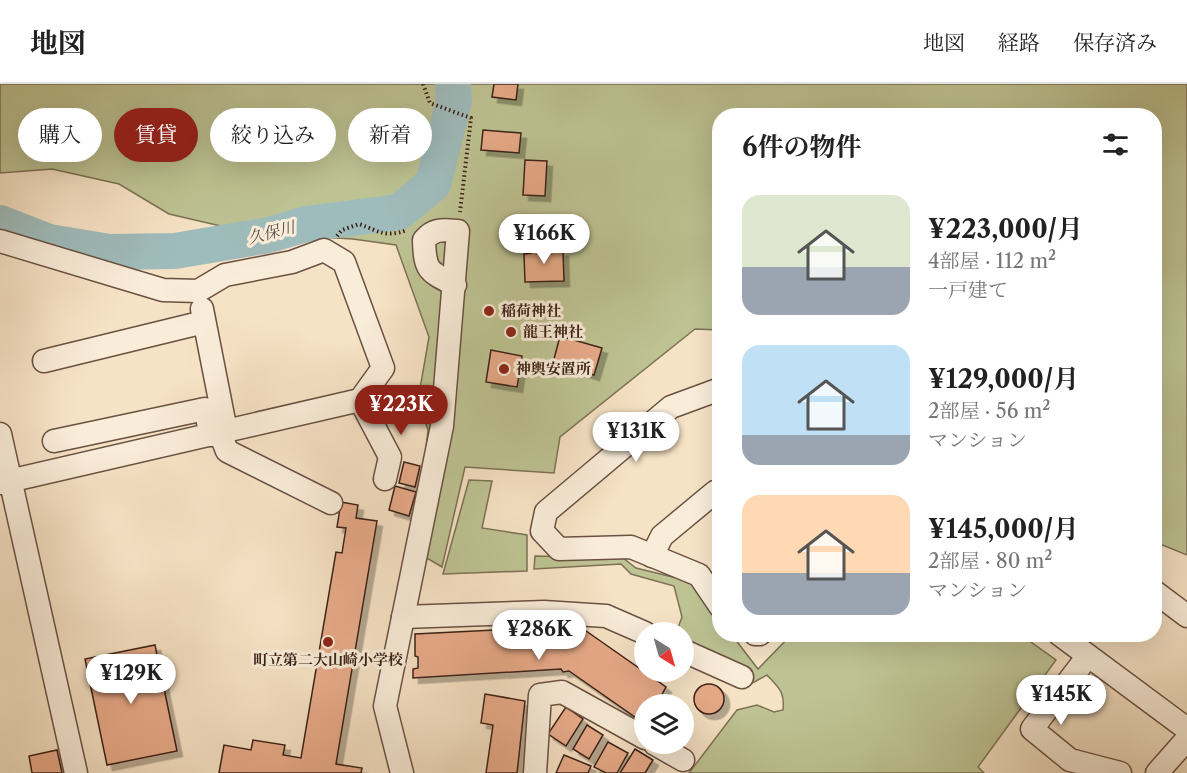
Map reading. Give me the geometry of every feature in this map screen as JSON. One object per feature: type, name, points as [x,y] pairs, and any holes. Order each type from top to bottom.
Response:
[{"type":"street","points":[[402,773],[385,705],[442,426],[455,285],[448,230],[430,233],[424,240],[425,261],[435,275],[455,285]]},
{"type":"street","points":[[0,241],[163,290],[198,291],[225,275],[291,262],[324,250],[344,262],[384,368],[360,400],[5,482]]},
{"type":"street","points":[[198,291],[219,433]]},
{"type":"street","points":[[44,361],[204,322]]},
{"type":"street","points":[[712,392],[671,407],[546,512],[542,531],[559,549],[631,547],[699,575],[712,594]]},
{"type":"street","points":[[360,400],[390,457],[385,479]]},
{"type":"street","points":[[54,441],[205,409],[227,451],[331,503]]},
{"type":"street","points":[[0,434],[5,482],[76,773]]},
{"type":"street","points":[[652,556],[662,536],[712,494]]},
{"type":"street","points":[[1162,597],[1187,616]]},
{"type":"street","points":[[403,617],[544,612],[606,616],[634,628]]},
{"type":"street","points":[[1070,642],[1187,729]]},
{"type":"street","points":[[694,655],[742,677]]},
{"type":"street","points":[[1088,656],[1032,729],[1070,760],[1120,773]]},
{"type":"street","points":[[535,773],[540,695],[562,692],[634,732]]},
{"type":"street","points":[[1157,773],[1187,739]]},
{"type":"street","points":[[672,754],[683,760]]},
{"type":"path","points":[[324,250],[342,230],[359,224],[380,234],[394,235],[411,229],[448,230],[471,118],[430,103],[423,84]]},
{"type":"green space","points":[[0,84],[1187,84],[1187,555],[1162,545],[1162,108],[712,108],[712,330],[695,329],[560,437],[554,473],[465,467],[442,567],[415,551],[428,430],[418,400],[429,337],[396,245],[353,239],[251,233],[169,214],[119,184],[52,169],[0,173]]},
{"type":"green space","points":[[469,480],[492,481],[482,528],[527,535],[527,571],[443,574]]},
{"type":"green space","points":[[535,556],[623,558],[636,568],[693,582],[712,607],[712,642],[737,642],[758,669],[784,642],[1031,642],[1056,660],[978,767],[984,773],[689,773],[737,710],[757,705],[774,712],[783,710],[782,694],[767,675],[747,686],[740,677],[734,661],[717,660],[694,650],[694,622],[680,622],[682,617],[674,586],[631,574],[621,564],[534,569]]},
{"type":"building","points":[[494,84],[518,84],[516,100],[492,97]]},
{"type":"building","points":[[483,130],[521,133],[519,153],[481,150]]},
{"type":"building","points":[[525,160],[547,161],[545,196],[523,195]]},
{"type":"building","points":[[552,247],[552,251],[563,251],[564,281],[525,282],[524,254],[531,253],[531,248]]},
{"type":"building","points":[[560,336],[602,348],[594,375],[553,363]]},
{"type":"building","name":"神輿安置所","points":[[491,350],[522,356],[517,387],[486,382]]},
{"type":"building","points":[[404,462],[420,466],[415,487],[399,483]]},
{"type":"building","points":[[395,486],[416,492],[409,516],[389,510]]},
{"type":"building","points":[[341,502],[358,505],[356,518],[377,521],[336,764],[362,768],[361,773],[219,773],[224,745],[251,750],[253,740],[285,745],[283,755],[301,758],[336,552],[342,553],[346,528],[337,527]]},
{"type":"building","points":[[579,626],[634,665],[634,682],[659,682],[666,687],[662,694],[634,694],[634,716],[569,671],[563,672],[561,669],[413,678],[413,669],[418,668],[418,657],[415,656],[415,634]]},
{"type":"building","points":[[155,645],[177,751],[107,765],[85,659]]},
{"type":"building","points":[[703,685],[715,685],[723,693],[723,705],[715,713],[703,713],[695,705],[695,693]]},
{"type":"building","points":[[485,694],[525,701],[517,773],[486,773],[493,725],[481,723]]},
{"type":"building","points":[[566,707],[583,719],[566,746],[548,734]]},
{"type":"building","points":[[587,725],[603,735],[589,759],[573,749]]},
{"type":"building","points":[[608,742],[628,753],[617,773],[606,773],[594,767]]},
{"type":"building","points":[[57,750],[62,773],[32,773],[29,756]]},
{"type":"building","points":[[634,751],[634,754],[643,754],[653,760],[645,773],[620,773]]},
{"type":"building","points":[[564,755],[591,766],[588,773],[556,773]]},
{"type":"waterway","name":"久保川","points":[[0,223],[49,242],[109,252],[175,251],[269,235],[306,224],[399,212],[433,184],[454,101],[453,84]]},
{"type":"place","name":"稲荷神社","points":[[489,311]]},
{"type":"place","name":"龍王神社","points":[[511,332]]},
{"type":"place","name":"神輿安置所","points":[[504,369]]},
{"type":"place","name":"町立第二大山崎小学校","points":[[328,642]]}]
